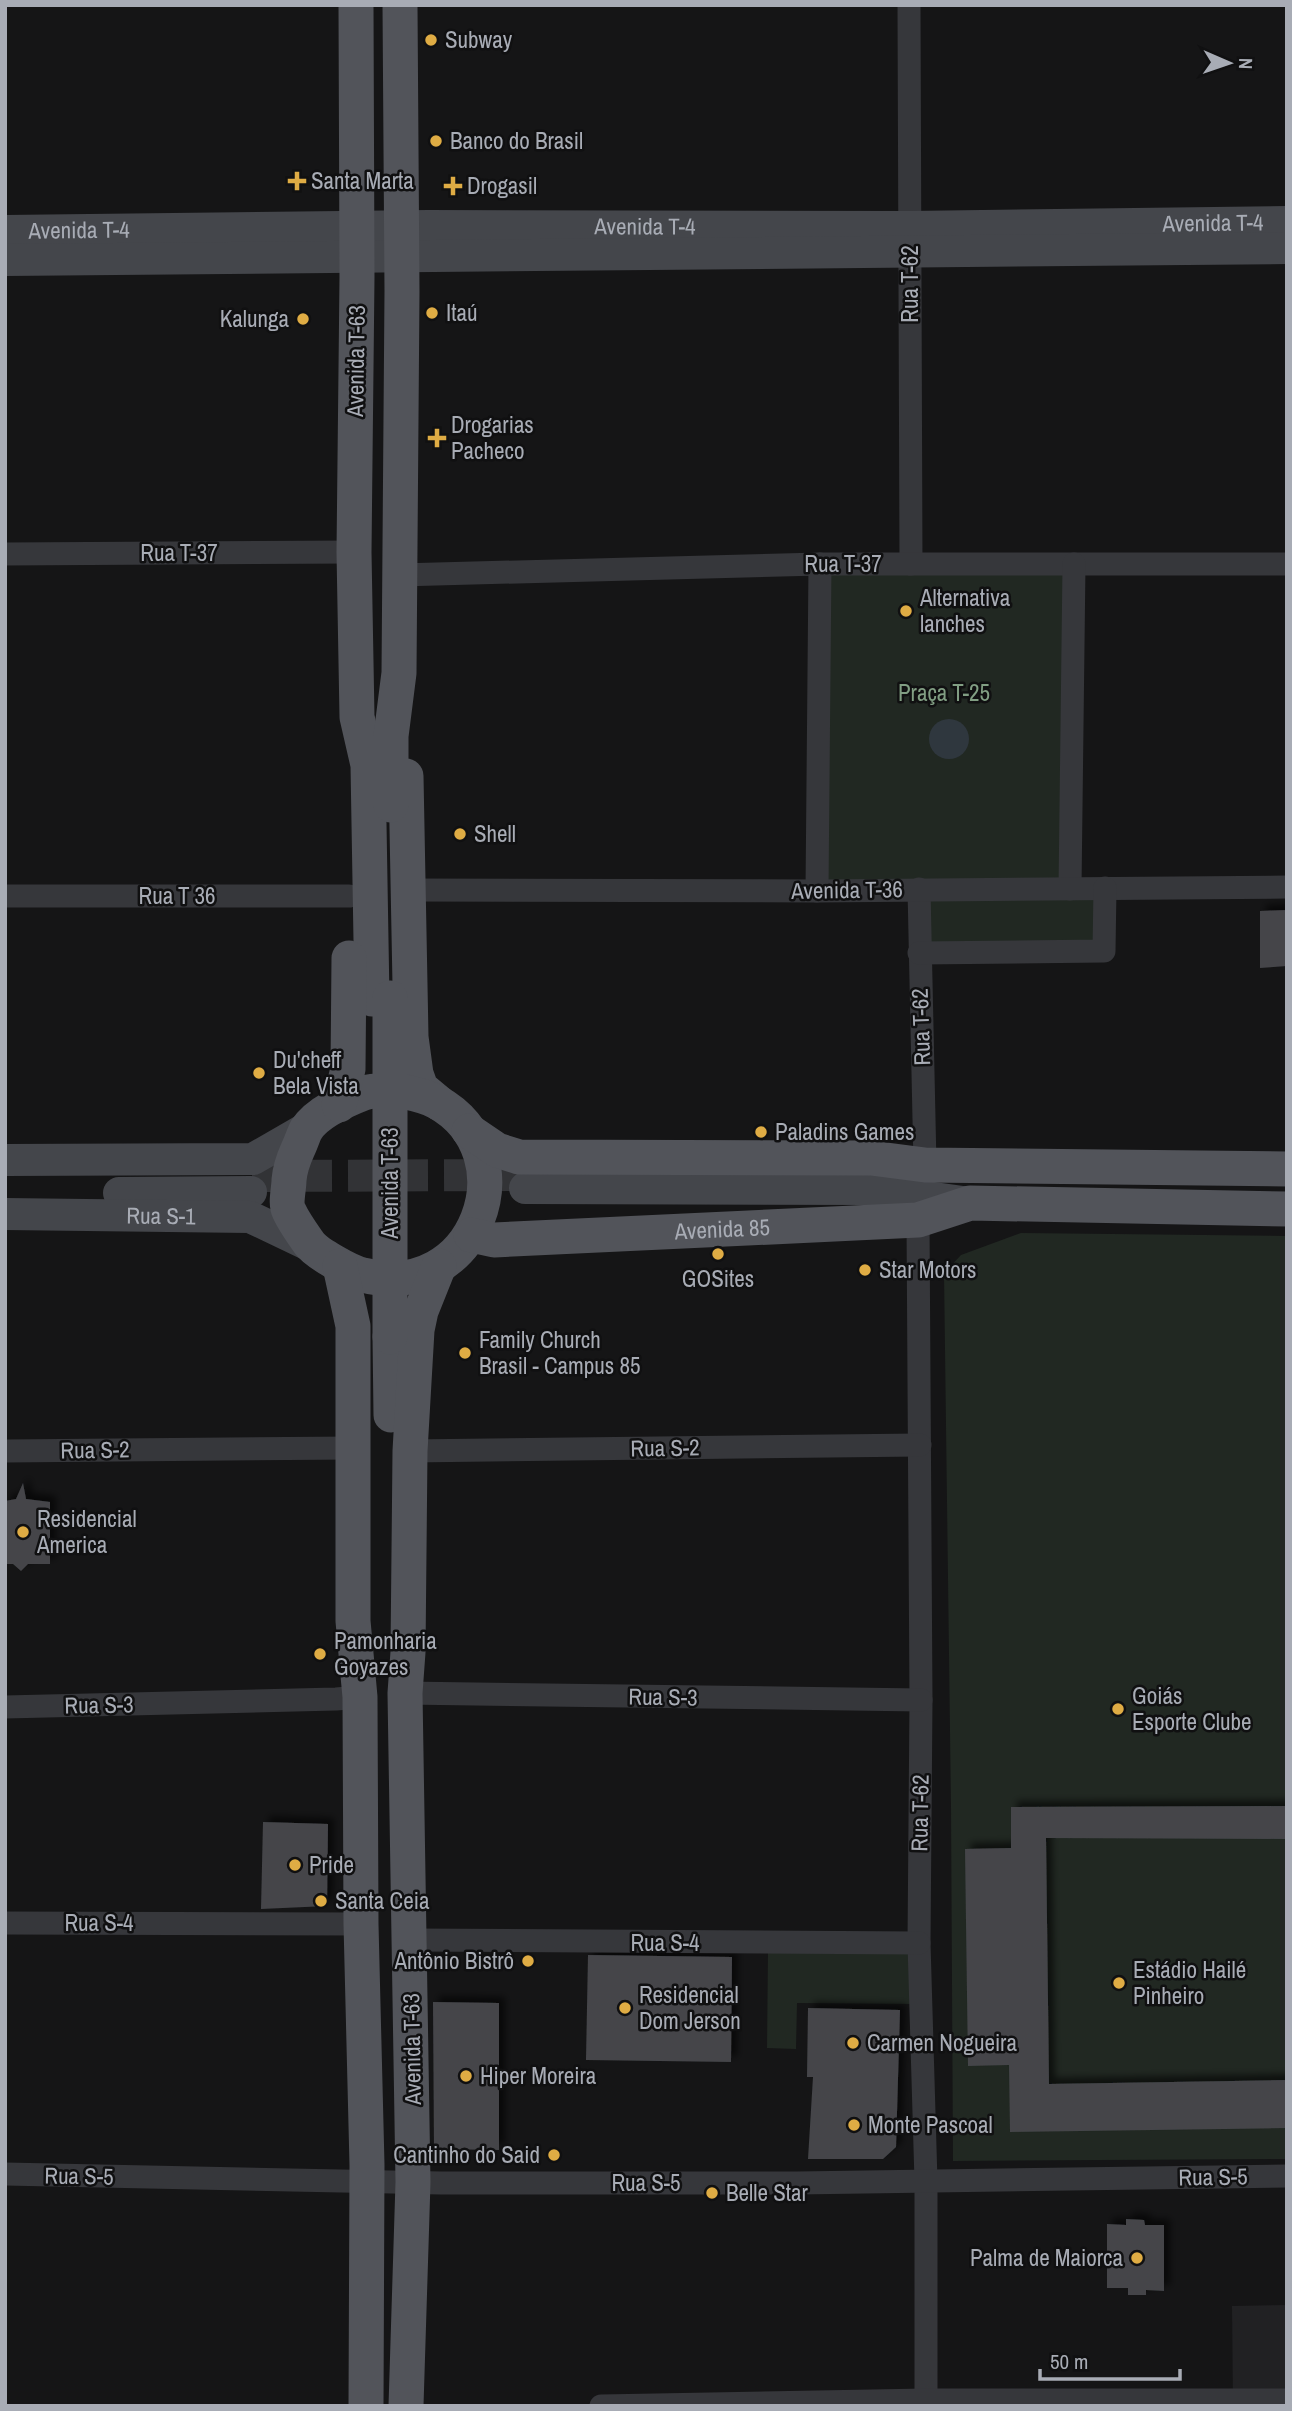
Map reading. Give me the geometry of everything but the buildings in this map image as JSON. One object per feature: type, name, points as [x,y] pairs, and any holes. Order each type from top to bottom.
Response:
[{"type":"main road","name":"Avenida T-63","points":[[339,1105],[348,1069],[351,754],[357,717],[354,552],[356,5]]},
{"type":"main road","name":"Avenida T-63","points":[[360,1697],[371,1622],[381,1336],[381,998],[391,736],[398,673],[402,242],[400,5]]},
{"type":"main road","name":"Avenida T-4","points":[[910,239],[1287,222]]},
{"type":"main road","name":"Avenida T-4","points":[[5,231],[357,242],[910,239],[1287,248]]},
{"type":"main road","name":"Avenida T-4","points":[[5,260],[357,242]]},
{"type":"main road","name":"Avenida T-63","points":[[398,673],[406,737],[411,1037],[415,1074],[421,1087],[439,1103]]},
{"type":"main road","name":"Avenida T-63","points":[[357,717],[368,765],[381,998]]},
{"type":"main road","points":[[5,1160],[253,1159],[307,1128],[320,1116],[339,1105],[366,1093],[396,1090],[425,1096],[439,1103],[469,1131],[480,1156],[485,1183],[482,1210],[471,1235],[457,1253],[439,1266],[412,1278],[382,1280],[354,1273],[340,1266],[311,1246],[288,1209],[290,1169],[307,1128]]},
{"type":"main road","name":"Avenida 85","points":[[469,1131],[497,1150],[519,1157],[871,1158],[925,1166]]},
{"type":"main road","name":"Avenida 85","points":[[1287,1169],[925,1166],[526,1181],[870,1189],[970,1203],[1287,1209]]},
{"type":"main road","name":"Rua S-1","points":[[5,1177],[252,1184],[5,1195]]},
{"type":"main road","name":"Avenida 85","points":[[471,1235],[494,1240],[918,1220],[970,1203]]},
{"type":"main road","name":"Rua S-1","points":[[5,1214],[250,1217],[311,1246]]},
{"type":"main road","name":"Avenida T-63","points":[[340,1266],[352,1326],[353,1621],[360,1697],[361,1924],[367,2180],[366,2406]]},
{"type":"main road","name":"Avenida T-63","points":[[405,2406],[413,2182],[405,1693],[408,1652],[410,1451],[417,1330],[421,1311],[439,1266]]},
{"type":"main road","name":"Avenida T-63","points":[[381,1336],[393,1639],[405,1693]]},
{"type":"street","name":"Rua T-62","points":[[909,5],[911,564]]},
{"type":"street","name":"Rua T-37","points":[[5,554],[354,552]]},
{"type":"street","name":"Rua T-37","points":[[399,575],[820,564],[1287,564]]},
{"type":"street","points":[[817,891],[820,564]]},
{"type":"street","points":[[1070,889],[1074,564]]},
{"type":"street","name":"Avenida T-36","points":[[408,890],[817,891],[1287,887]]},
{"type":"street","points":[[919,953],[1104,951],[1105,888]]},
{"type":"street","name":"Rua T-62","points":[[919,889],[925,1166]]},
{"type":"street","name":"Rua T 36","points":[[5,896],[349,896]]},
{"type":"street","name":"Rua T-62","points":[[918,1220],[921,1700],[919,1943],[926,2181],[926,2403]]},
{"type":"street","name":"Rua S-2","points":[[410,1451],[920,1445]]},
{"type":"street","name":"Rua S-2","points":[[5,1451],[353,1447]]},
{"type":"street","name":"Rua S-3","points":[[405,1693],[921,1700]]},
{"type":"street","name":"Rua S-3","points":[[5,1707],[360,1697]]},
{"type":"street","name":"Rua S-4","points":[[5,1923],[361,1924]]},
{"type":"street","name":"Rua S-4","points":[[411,1940],[919,1943]]},
{"type":"street","name":"Rua S-5","points":[[5,2175],[413,2182],[797,2183],[1287,2176]]},
{"type":"street","points":[[601,2406],[1287,2400]]},
{"type":"shaded area","points":[[949,719],[957,720],[963,725],[968,731],[968,747],[963,753],[957,758],[949,759],[941,758],[935,753],[930,747],[929,739],[930,731],[935,725],[941,720]]},
{"type":"shaded area","points":[[1287,2305],[1287,2406],[1233,2406],[1232,2306]]},
{"type":"green space","name":"Praça T-25","points":[[1072,565],[1064,883],[820,888],[823,567]]},
{"type":"green space","points":[[927,897],[1097,897],[1097,945],[927,945]]},
{"type":"green space","name":"Goiás Esporte Clube","points":[[1021,1233],[1287,1236],[1287,2159],[953,2161],[944,1273],[961,1255]]},
{"type":"green space","points":[[768,1951],[914,1954],[915,2004],[797,2003],[796,2049],[767,2048]]},
{"type":"tunnel","points":[[252,1176],[527,1175]]},
{"type":"place","name":"Subway","points":[[431,40]]},
{"type":"place","name":"Banco do Brasil","points":[[436,141]]},
{"type":"place","name":"Santa Marta","points":[[297,181]]},
{"type":"place","name":"Drogasil","points":[[453,186]]},
{"type":"place","name":"Itaú","points":[[432,313]]},
{"type":"place","name":"Kalunga","points":[[303,319]]},
{"type":"place","name":"Drogarias Pacheco","points":[[437,438]]},
{"type":"place","name":"Alternativa lanches","points":[[906,611]]},
{"type":"place","name":"Shell","points":[[460,834]]},
{"type":"place","name":"Du'cheff Bela Vista","points":[[259,1073]]},
{"type":"place","name":"Paladins Games","points":[[761,1132]]},
{"type":"place","name":"GOSites","points":[[718,1254]]},
{"type":"place","name":"Star Motors","points":[[865,1270]]},
{"type":"place","name":"Family Church Brasil - Campus 85","points":[[465,1353]]},
{"type":"place","name":"Residencial America","points":[[23,1532]]},
{"type":"place","name":"Pamonharia Goyazes","points":[[320,1654]]},
{"type":"place","name":"Goiás Esporte Clube","points":[[1118,1709]]},
{"type":"place","name":"Pride","points":[[295,1865]]},
{"type":"place","name":"Santa Ceia","points":[[321,1901]]},
{"type":"place","name":"Antônio Bistrô","points":[[528,1961]]},
{"type":"place","name":"Estádio Hailé Pinheiro","points":[[1119,1983]]},
{"type":"place","name":"Residencial Dom Jerson","points":[[625,2008]]},
{"type":"place","name":"Carmen Nogueira","points":[[853,2043]]},
{"type":"place","name":"Hiper Moreira","points":[[466,2076]]},
{"type":"place","name":"Monte Pascoal","points":[[854,2125]]},
{"type":"place","name":"Cantinho do Said","points":[[554,2155]]},
{"type":"place","name":"Belle Star","points":[[712,2193]]},
{"type":"place","name":"Palma de Maiorca","points":[[1137,2258]]}]
